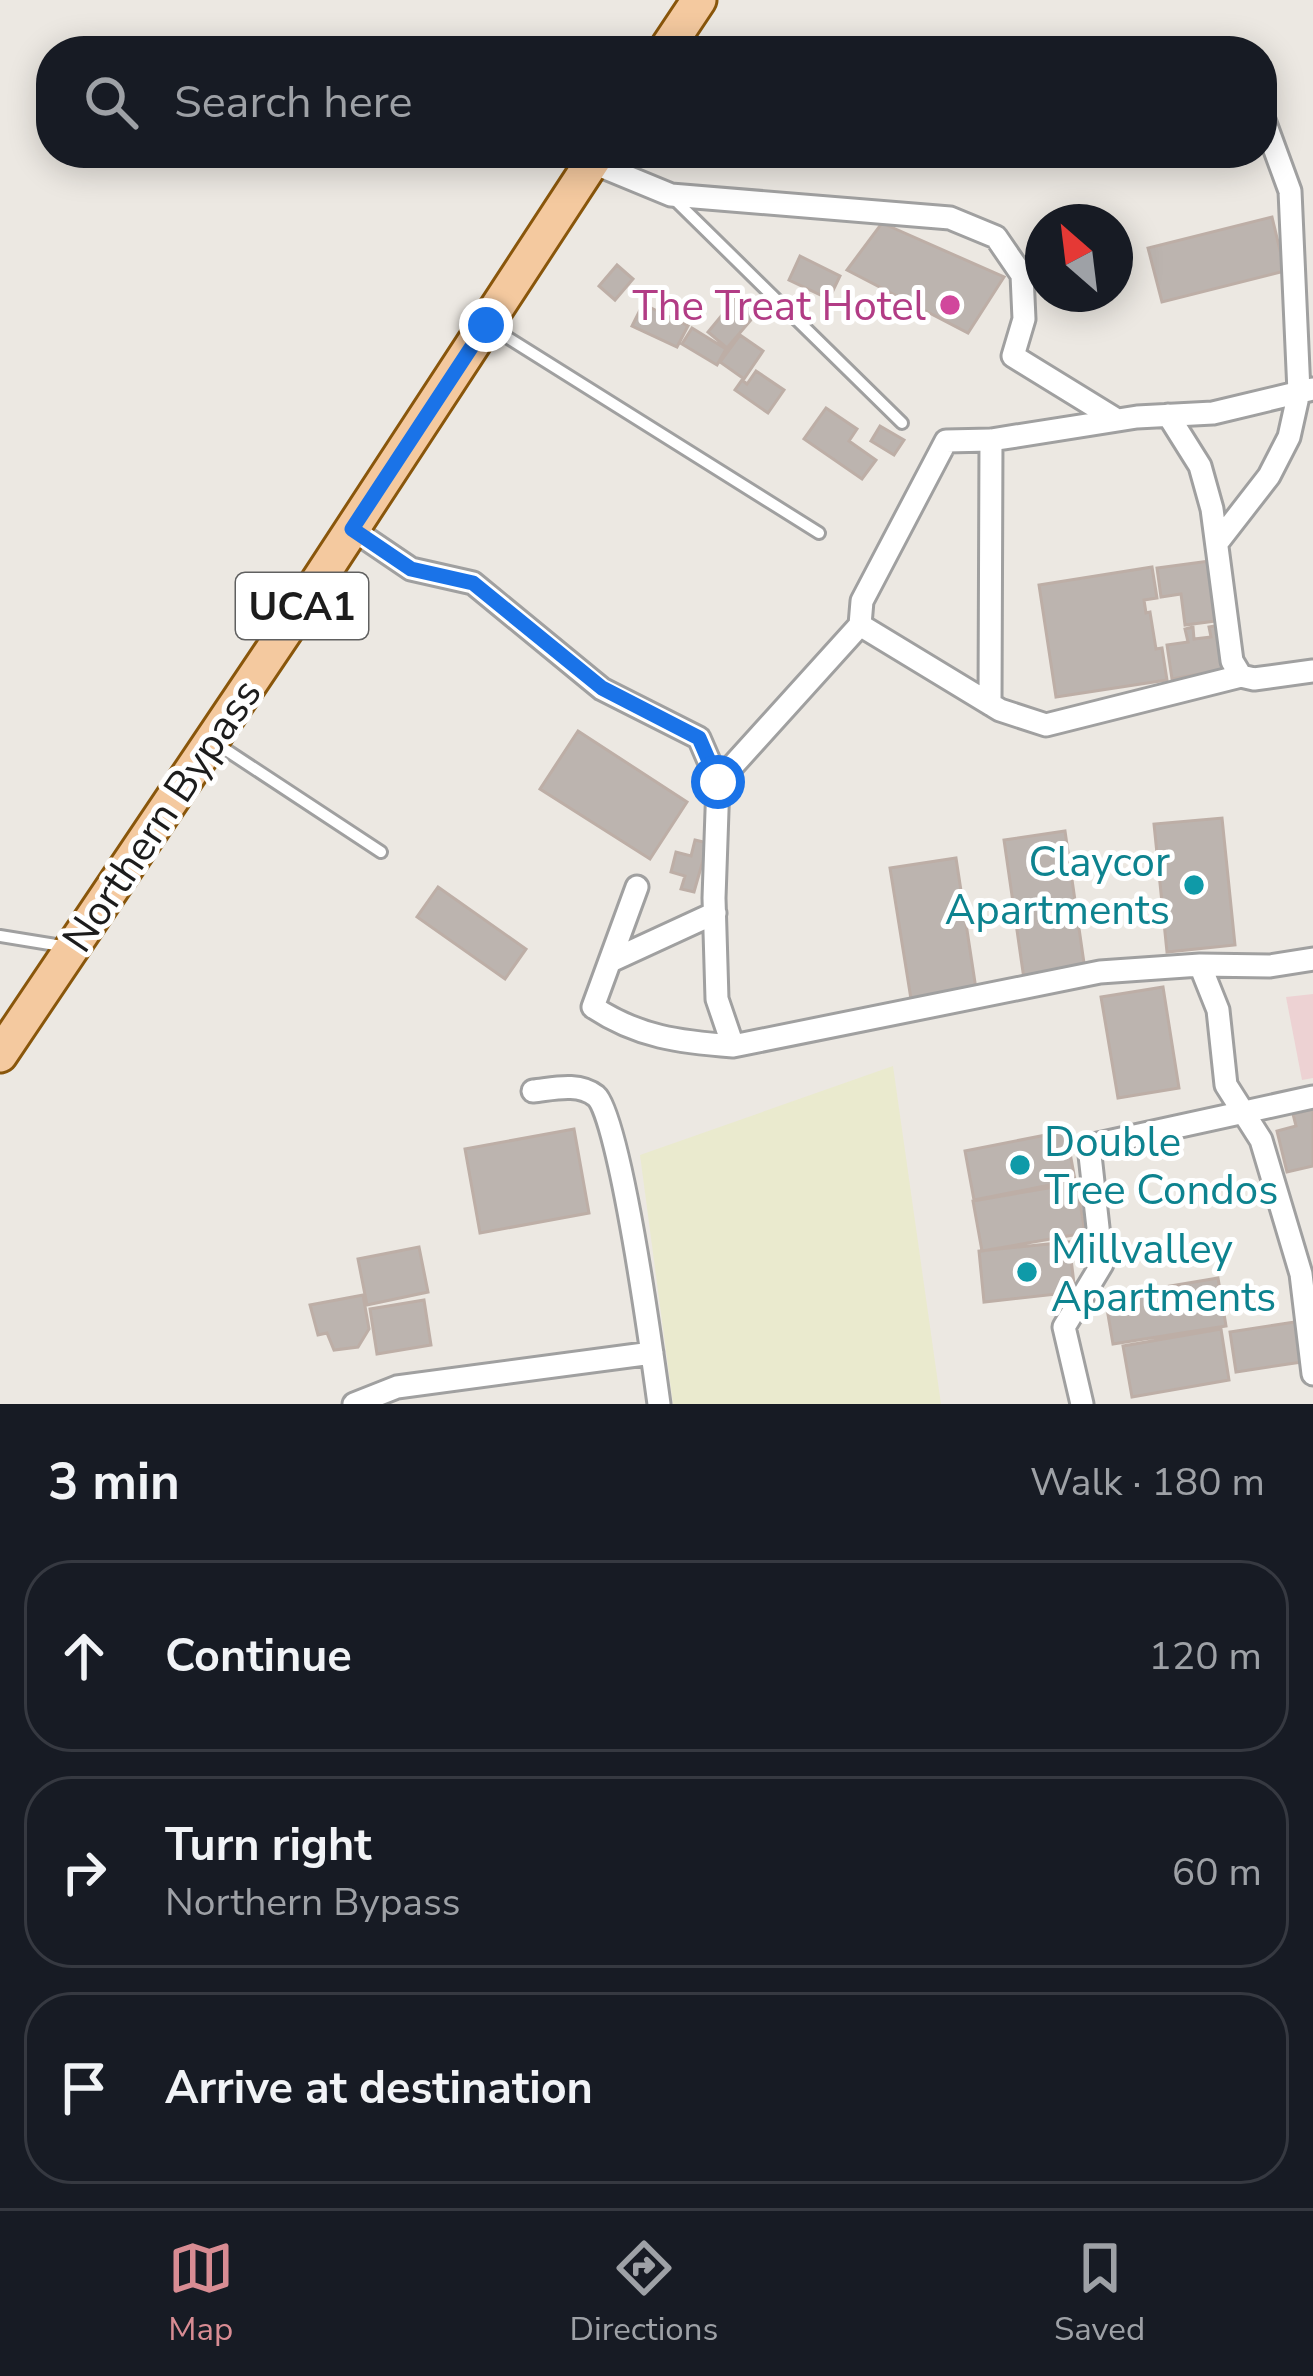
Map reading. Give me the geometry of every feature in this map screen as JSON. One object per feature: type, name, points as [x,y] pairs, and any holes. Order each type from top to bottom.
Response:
[{"type":"main road","points":[[675,36],[699,0]]},
{"type":"main road","name":"Northern Bypass","points":[[0,1054],[588,168]]},
{"type":"street","points":[[1217,544],[1269,476],[1306,391],[1290,191],[1277,155]]},
{"type":"street","points":[[615,168],[671,195],[950,218],[996,237],[1022,275],[1024,319],[1013,356],[1118,420]]},
{"type":"street","points":[[718,782],[860,626],[862,602],[946,441],[991,440],[1118,420],[1213,412],[1306,391]]},
{"type":"street","points":[[1168,415],[1200,466],[1217,544],[1232,661],[1241,676]]},
{"type":"street","points":[[990,704],[991,440]]},
{"type":"street","points":[[352,529],[411,569],[473,583],[602,688],[699,738],[718,782],[717,999],[733,1046]]},
{"type":"street","points":[[860,626],[990,704],[1046,725],[1241,676],[1253,680],[1313,670]]},
{"type":"street","points":[[637,887],[593,1007],[620,1025],[668,1041],[733,1046],[1100,971],[1200,964],[1270,966],[1313,959]]},
{"type":"street","points":[[613,959],[715,913]]},
{"type":"street","points":[[1200,964],[1218,1010],[1226,1085],[1261,1140],[1300,1274],[1313,1374]]},
{"type":"street","points":[[533,1091],[572,1087],[596,1096],[606,1112],[622,1178],[659,1404]]},
{"type":"street","points":[[1082,1404],[1064,1327],[1102,1264],[1089,1146],[1313,1097]]},
{"type":"street","points":[[354,1404],[397,1387],[652,1352]]},
{"type":"lane","points":[[671,195],[902,423]]},
{"type":"lane","points":[[486,325],[819,533]]},
{"type":"lane","points":[[212,740],[381,852]]},
{"type":"lane","points":[[0,937],[72,948]]},
{"type":"shaded area","points":[[1313,994],[1313,1078],[1302,1080],[1286,997]]},
{"type":"green space","points":[[893,1066],[941,1404],[673,1404],[640,1155]]},
{"type":"building","points":[[1272,217],[1285,271],[1162,302],[1148,248]]},
{"type":"building","name":"The Treat Hotel","points":[[882,223],[1004,277],[968,333],[847,270]]},
{"type":"building","points":[[800,256],[840,276],[829,299],[789,280]]},
{"type":"building","points":[[617,265],[633,279],[615,300],[599,286]]},
{"type":"building","points":[[736,298],[756,314],[727,348],[708,332]]},
{"type":"building","points":[[643,304],[688,326],[677,347],[632,326]]},
{"type":"building","points":[[692,328],[726,349],[717,365],[682,344]]},
{"type":"building","points":[[740,335],[763,351],[744,379],[720,362]]},
{"type":"building","points":[[756,371],[784,390],[768,413],[735,390],[742,380],[747,384]]},
{"type":"building","points":[[826,408],[857,429],[849,441],[876,460],[862,479],[804,439]]},
{"type":"building","points":[[880,426],[904,440],[894,455],[871,441]]},
{"type":"building","points":[[1210,561],[1216,621],[1185,625],[1181,594],[1161,597],[1157,568]]},
{"type":"building","points":[[1152,567],[1157,598],[1144,600],[1156,649],[1162,648],[1167,680],[1056,697],[1039,585]]},
{"type":"building","points":[[1215,626],[1222,670],[1172,679],[1167,645],[1188,642],[1185,629],[1193,627],[1194,639],[1211,637],[1209,627]]},
{"type":"building","points":[[578,731],[687,802],[650,859],[540,789]]},
{"type":"building","name":"Claycor Apartments","points":[[1222,818],[1235,945],[1167,952],[1154,824]]},
{"type":"building","points":[[1065,831],[1085,970],[1024,979],[1004,840]]},
{"type":"building","points":[[695,840],[708,843],[694,892],[681,889],[685,876],[671,872],[676,852],[691,856]]},
{"type":"building","points":[[956,858],[976,989],[911,999],[890,868]]},
{"type":"building","points":[[438,887],[526,949],[505,979],[417,917]]},
{"type":"building","points":[[1163,987],[1179,1088],[1118,1098],[1101,997]]},
{"type":"building","points":[[1313,1109],[1313,1166],[1287,1172],[1277,1131],[1296,1126],[1293,1114]]},
{"type":"building","points":[[574,1129],[589,1213],[480,1233],[465,1149]]},
{"type":"building","name":"Double Tree Condos","points":[[1066,1131],[1075,1180],[974,1200],[965,1151]]},
{"type":"building","points":[[1077,1183],[1085,1233],[982,1251],[973,1201]]},
{"type":"building","name":"Millvalley Apartments","points":[[1069,1242],[1075,1292],[984,1302],[979,1251]]},
{"type":"building","points":[[419,1247],[428,1292],[367,1305],[358,1259]]},
{"type":"building","points":[[1218,1278],[1226,1326],[1113,1344],[1105,1297]]},
{"type":"building","points":[[363,1295],[369,1329],[358,1347],[334,1350],[327,1333],[318,1335],[310,1305]]},
{"type":"building","points":[[424,1300],[431,1345],[377,1354],[370,1309]]},
{"type":"building","points":[[1295,1322],[1302,1362],[1236,1372],[1230,1332]]},
{"type":"building","points":[[1221,1329],[1229,1380],[1132,1397],[1123,1346]]},
{"type":"place","name":"The Treat Hotel","points":[[950,305]]},
{"type":"place","name":"Claycor Apartments","points":[[1194,885]]},
{"type":"place","name":"Double Tree Condos","points":[[1020,1165]]},
{"type":"place","name":"Millvalley Apartments","points":[[1027,1272]]},
{"type":"route","points":[[486,325],[352,529],[411,569],[473,583],[602,688],[699,738],[718,782]]}]
